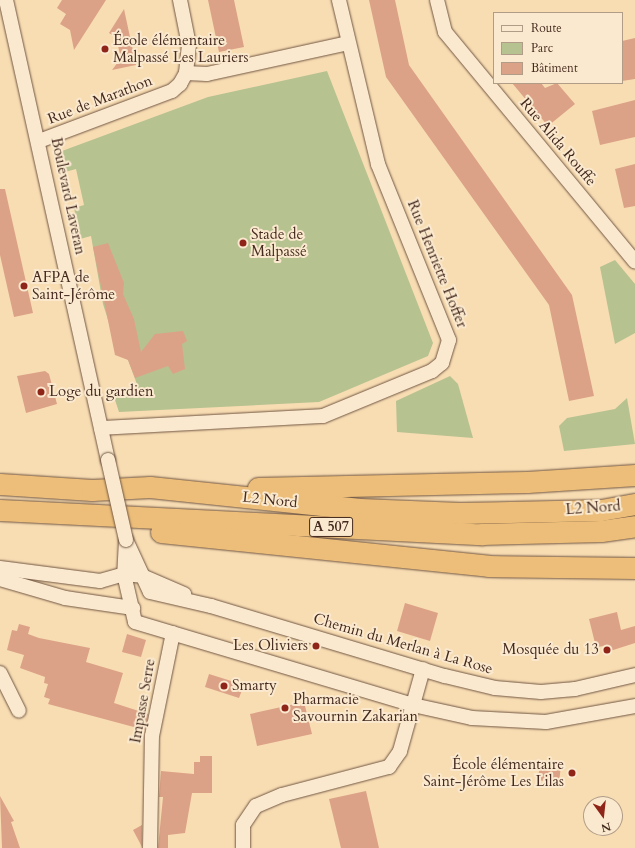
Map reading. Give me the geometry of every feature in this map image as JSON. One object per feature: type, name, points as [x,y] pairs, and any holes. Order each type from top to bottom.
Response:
[{"type":"highway","points":[[150,487],[527,482],[635,475]]},
{"type":"highway","name":"L2 Nord","points":[[0,484],[92,490],[150,487],[360,509],[445,512],[601,510],[635,504]]},
{"type":"highway","name":"L2 Nord","points":[[0,510],[60,515],[481,534],[601,531],[635,526]]},
{"type":"highway","points":[[60,515],[170,533],[473,564],[635,568]]},
{"type":"street","name":"Boulevard Laveran","points":[[6,0],[39,141],[126,540],[142,576]]},
{"type":"street","points":[[180,0],[189,45],[186,74],[212,73],[348,43]]},
{"type":"street","name":"Rue Henriette Hoffer","points":[[101,428],[323,416],[432,371],[442,363],[449,340],[378,164],[339,0]]},
{"type":"street","name":"Rue Alida Rouffe","points":[[437,0],[445,32],[635,262]]},
{"type":"street","name":"Rue de Marathon","points":[[39,141],[172,91],[186,74]]},
{"type":"street","name":"Boulevard Laveran","points":[[124,574],[126,540]]},
{"type":"street","name":"Chemin du Merlan à La Rose","points":[[0,568],[100,581],[124,574],[142,576],[211,606]]},
{"type":"street","points":[[124,574],[135,622],[413,705],[472,718],[546,722],[635,706]]},
{"type":"street","points":[[133,608],[150,592],[142,576]]},
{"type":"street","points":[[0,579],[65,598],[133,608]]},
{"type":"street","name":"Chemin du Merlan à La Rose","points":[[150,592],[211,606],[423,670],[495,688],[541,692],[575,689],[635,675]]},
{"type":"street","name":"Impasse Serre","points":[[150,848],[152,736],[173,633]]},
{"type":"street","points":[[243,848],[243,825],[256,806],[282,794],[379,773],[389,767],[400,751],[423,670]]},
{"type":"street","points":[[0,673],[19,711]]},
{"type":"green space","name":"Stade de Malpassé","points":[[327,71],[433,343],[428,356],[319,402],[119,412],[114,397],[138,387],[128,360],[116,345],[103,304],[91,236],[80,239],[74,208],[84,205],[76,169],[65,172],[62,151],[208,97]]},
{"type":"green space","points":[[615,260],[635,284],[635,333],[615,344],[600,267]]},
{"type":"green space","points":[[450,376],[458,384],[473,438],[397,432],[396,401]]},
{"type":"green space","points":[[627,398],[635,444],[564,451],[559,426],[567,418],[615,409]]},
{"type":"building","points":[[62,0],[106,0],[74,50],[70,30],[60,24],[66,14],[57,8]]},
{"type":"building","points":[[208,0],[234,0],[244,47],[219,52]]},
{"type":"building","points":[[369,0],[395,0],[409,65],[572,295],[594,396],[569,401],[549,305],[386,77]]},
{"type":"building","points":[[124,9],[136,65],[112,70],[121,58],[118,46],[126,44],[109,33]]},
{"type":"building","points":[[635,38],[635,79],[623,81],[623,41]]},
{"type":"building","points":[[513,84],[542,84],[545,88],[558,84],[575,104],[548,126]]},
{"type":"building","points":[[635,100],[635,137],[600,145],[592,111]]},
{"type":"building","points":[[635,164],[635,206],[624,208],[615,169]]},
{"type":"building","points":[[0,189],[5,189],[33,313],[14,317],[0,255]]},
{"type":"building","points":[[108,243],[124,283],[123,294],[134,319],[141,352],[155,334],[183,331],[187,341],[182,344],[185,369],[173,374],[168,366],[135,378],[128,360],[115,355],[93,247]]},
{"type":"building","points":[[45,371],[49,374],[57,404],[26,413],[17,376]]},
{"type":"building","points":[[405,603],[438,613],[430,641],[397,631]]},
{"type":"building","points":[[617,612],[621,630],[635,626],[635,643],[607,652],[605,646],[596,647],[589,619]]},
{"type":"building","points":[[19,624],[30,627],[28,634],[39,638],[90,648],[86,662],[123,673],[114,703],[148,714],[145,730],[48,704],[50,699],[44,697],[48,684],[44,683],[45,677],[20,668],[24,655],[7,650],[12,630],[17,631]]},
{"type":"building","points":[[127,634],[146,640],[141,657],[122,652]]},
{"type":"building","name":"Smarty","points":[[209,674],[244,685],[239,698],[205,687]]},
{"type":"building","points":[[304,702],[312,734],[257,746],[250,714]]},
{"type":"building","points":[[200,756],[212,756],[212,793],[192,793],[185,833],[168,835],[168,848],[158,848],[163,797],[159,797],[161,771],[194,774],[194,762],[200,762]]},
{"type":"building","points":[[540,763],[561,765],[559,783],[538,780]]},
{"type":"building","points":[[366,791],[379,848],[341,848],[329,799]]},
{"type":"building","points":[[0,796],[14,821],[11,822],[20,848],[2,848]]},
{"type":"building","points":[[142,825],[142,847],[133,830]]},
{"type":"place","name":"École élémentaire Malpassé Les Lauriers","points":[[105,49]]},
{"type":"place","name":"Stade de Malpassé","points":[[243,243]]},
{"type":"place","name":"AFPA de Saint-Jérôme","points":[[24,286]]},
{"type":"place","name":"Loge du gardien","points":[[41,392]]},
{"type":"place","name":"Les Oliviers","points":[[316,646]]},
{"type":"place","name":"Mosquée du 13","points":[[607,650]]},
{"type":"place","name":"Smarty","points":[[224,686]]},
{"type":"place","name":"Pharmacie Savournin Zakarian","points":[[285,708]]},
{"type":"place","name":"École élémentaire Saint-Jérôme Les Lilas","points":[[572,773]]}]
